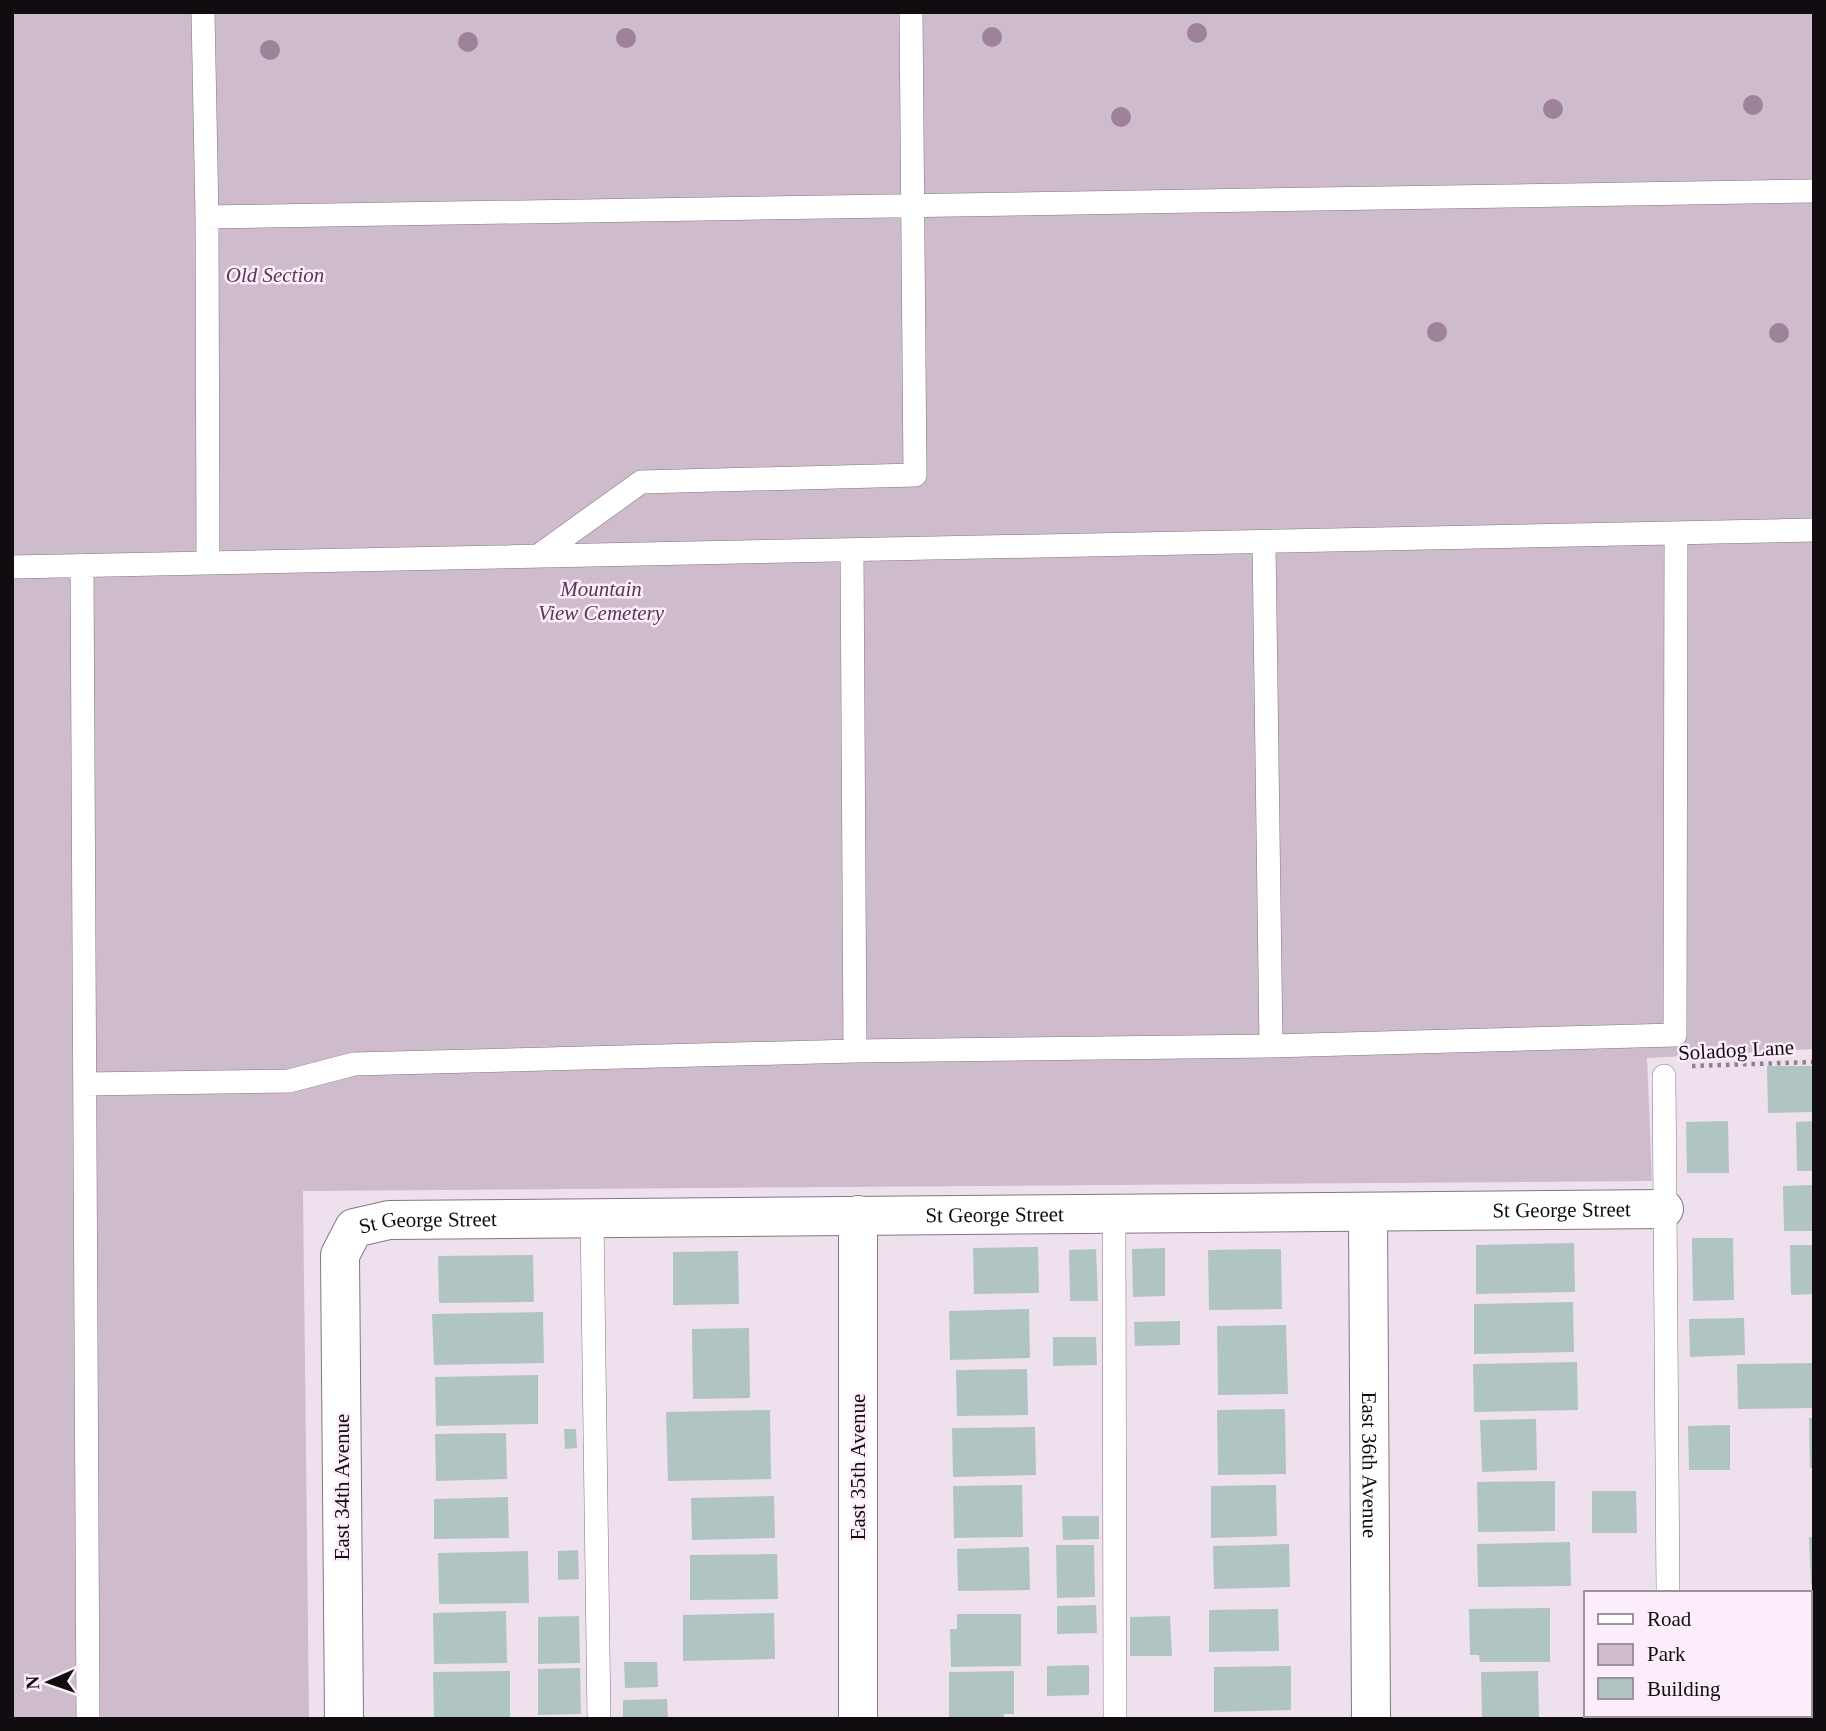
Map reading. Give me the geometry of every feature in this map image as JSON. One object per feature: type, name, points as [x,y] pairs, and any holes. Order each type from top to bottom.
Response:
[{"type":"street","name":"St George Street","points":[[340,1255],[354,1228],[389,1220],[1664,1209]]},
{"type":"street","name":"East 36th Avenue","points":[[1368,1213],[1371,1719]]},
{"type":"street","name":"East 35th Avenue","points":[[858,1215],[858,1719]]},
{"type":"street","name":"East 34th Avenue","points":[[340,1255],[344,1719]]},
{"type":"lane","points":[[203,12],[207,217],[208,562]]},
{"type":"lane","points":[[538,556],[640,482],[915,475],[911,12]]},
{"type":"lane","points":[[207,217],[1814,191]]},
{"type":"lane","points":[[12,567],[1676,535],[1814,530]]},
{"type":"lane","points":[[85,1084],[289,1081],[354,1064],[855,1051],[1271,1046],[1675,1035],[1676,535]]},
{"type":"lane","points":[[1264,543],[1271,1046]]},
{"type":"lane","points":[[852,550],[855,1051]]},
{"type":"lane","points":[[82,565],[88,1719]]},
{"type":"lane","points":[[1664,1076],[1668,1591]]},
{"type":"lane","points":[[1114,1214],[1115,1719]]},
{"type":"lane","points":[[592,1218],[599,1719]]},
{"type":"path","name":"Soladog Lane","points":[[1664,1076],[1671,1066],[1814,1062]]},
{"type":"green space","name":"Mountain View Cemetery","points":[[12,12],[1814,12],[1814,1049],[1647,1058],[1652,1181],[303,1191],[309,1719],[12,1719]]},
{"type":"building","points":[[1767,1066],[1814,1066],[1814,1112],[1768,1113]]},
{"type":"building","points":[[1728,1121],[1729,1173],[1687,1173],[1686,1122]]},
{"type":"building","points":[[1814,1121],[1814,1171],[1797,1171],[1796,1122]]},
{"type":"building","points":[[1814,1185],[1814,1231],[1784,1231],[1783,1186]]},
{"type":"building","points":[[1692,1238],[1733,1238],[1734,1300],[1693,1301]]},
{"type":"building","points":[[1574,1243],[1575,1292],[1476,1294],[1476,1245]]},
{"type":"building","points":[[1790,1245],[1814,1245],[1814,1294],[1791,1295]]},
{"type":"building","points":[[1038,1247],[1039,1293],[974,1294],[973,1248]]},
{"type":"building","points":[[1165,1248],[1165,1296],[1133,1297],[1132,1249]]},
{"type":"building","points":[[1096,1249],[1098,1301],[1070,1301],[1069,1250]]},
{"type":"building","points":[[1281,1249],[1282,1309],[1209,1310],[1208,1250]]},
{"type":"building","points":[[738,1251],[739,1304],[673,1305],[673,1252]]},
{"type":"building","points":[[533,1255],[534,1302],[439,1303],[438,1256]]},
{"type":"building","points":[[1573,1302],[1574,1352],[1474,1354],[1474,1304]]},
{"type":"building","points":[[1029,1309],[1030,1358],[950,1360],[949,1311]]},
{"type":"building","points":[[543,1312],[544,1363],[434,1365],[432,1314]]},
{"type":"building","points":[[1744,1318],[1745,1355],[1690,1357],[1689,1319]]},
{"type":"building","points":[[1180,1321],[1180,1345],[1135,1346],[1134,1322]]},
{"type":"building","points":[[1286,1325],[1288,1394],[1218,1395],[1217,1326]]},
{"type":"building","points":[[749,1328],[750,1398],[693,1399],[692,1329]]},
{"type":"building","points":[[1053,1337],[1096,1337],[1097,1365],[1053,1366]]},
{"type":"building","points":[[1577,1362],[1578,1410],[1474,1412],[1473,1364]]},
{"type":"building","points":[[1814,1363],[1814,1408],[1738,1409],[1737,1364]]},
{"type":"building","points":[[1027,1369],[1028,1415],[957,1416],[956,1370]]},
{"type":"building","points":[[538,1375],[538,1424],[436,1426],[435,1377]]},
{"type":"building","points":[[1285,1409],[1286,1474],[1218,1475],[1217,1410]]},
{"type":"building","points":[[770,1410],[771,1479],[668,1481],[666,1412]]},
{"type":"building","points":[[1809,1418],[1814,1418],[1814,1468],[1810,1468]]},
{"type":"building","points":[[1536,1419],[1537,1470],[1482,1472],[1480,1420]]},
{"type":"building","points":[[1730,1425],[1730,1470],[1689,1470],[1688,1426]]},
{"type":"building","points":[[1035,1427],[1036,1475],[953,1477],[952,1428]]},
{"type":"building","points":[[564,1429],[576,1429],[577,1448],[565,1449]]},
{"type":"building","points":[[506,1433],[507,1479],[436,1481],[435,1434]]},
{"type":"building","points":[[1555,1481],[1555,1531],[1478,1532],[1477,1482]]},
{"type":"building","points":[[1022,1485],[1023,1537],[954,1538],[953,1486]]},
{"type":"building","points":[[1276,1485],[1277,1536],[1211,1538],[1211,1486]]},
{"type":"building","points":[[1592,1491],[1636,1491],[1637,1533],[1592,1533]]},
{"type":"building","points":[[774,1496],[775,1538],[692,1540],[691,1498]]},
{"type":"building","points":[[508,1497],[509,1538],[434,1539],[434,1499]]},
{"type":"building","points":[[1062,1516],[1099,1516],[1099,1539],[1063,1540]]},
{"type":"building","points":[[1809,1537],[1814,1537],[1814,1585],[1811,1585]]},
{"type":"building","points":[[1570,1542],[1571,1586],[1478,1587],[1477,1544]]},
{"type":"building","points":[[1289,1544],[1290,1587],[1214,1589],[1213,1546]]},
{"type":"building","points":[[1056,1545],[1094,1545],[1095,1597],[1057,1598]]},
{"type":"building","points":[[1029,1547],[1030,1590],[958,1591],[957,1549]]},
{"type":"building","points":[[578,1550],[579,1579],[558,1580],[558,1551]]},
{"type":"building","points":[[528,1551],[529,1603],[439,1604],[438,1553]]},
{"type":"building","points":[[777,1554],[778,1599],[690,1600],[690,1555]]},
{"type":"building","points":[[1812,1600],[1814,1600],[1812,1648]]},
{"type":"building","points":[[1096,1605],[1097,1633],[1057,1634],[1057,1606]]},
{"type":"building","points":[[1550,1608],[1550,1662],[1480,1662],[1479,1655],[1470,1655],[1469,1609]]},
{"type":"building","points":[[1278,1609],[1279,1651],[1209,1652],[1209,1610]]},
{"type":"building","points":[[506,1611],[507,1663],[434,1664],[433,1613]]},
{"type":"building","points":[[774,1613],[775,1659],[683,1661],[683,1615]]},
{"type":"building","points":[[957,1614],[1021,1614],[1021,1666],[951,1667],[950,1629],[957,1629]]},
{"type":"building","points":[[579,1616],[580,1663],[538,1664],[538,1617]]},
{"type":"building","points":[[1170,1616],[1172,1656],[1130,1656],[1130,1617]]},
{"type":"building","points":[[1812,1658],[1814,1658],[1812,1704]]},
{"type":"building","points":[[624,1662],[657,1662],[658,1687],[625,1688]]},
{"type":"building","points":[[1089,1665],[1089,1695],[1047,1696],[1047,1666]]},
{"type":"building","points":[[1291,1666],[1291,1710],[1214,1712],[1214,1667]]},
{"type":"building","points":[[580,1668],[581,1714],[538,1715],[538,1669]]},
{"type":"building","points":[[510,1671],[510,1719],[434,1719],[433,1672]]},
{"type":"building","points":[[1014,1671],[1014,1714],[1004,1714],[1004,1719],[949,1719],[949,1672]]},
{"type":"building","points":[[1538,1671],[1539,1719],[1482,1719],[1481,1672]]},
{"type":"building","points":[[667,1699],[668,1719],[623,1719],[623,1700]]},
{"type":"park label","name":"Old Section","points":[[275,275]]}]
